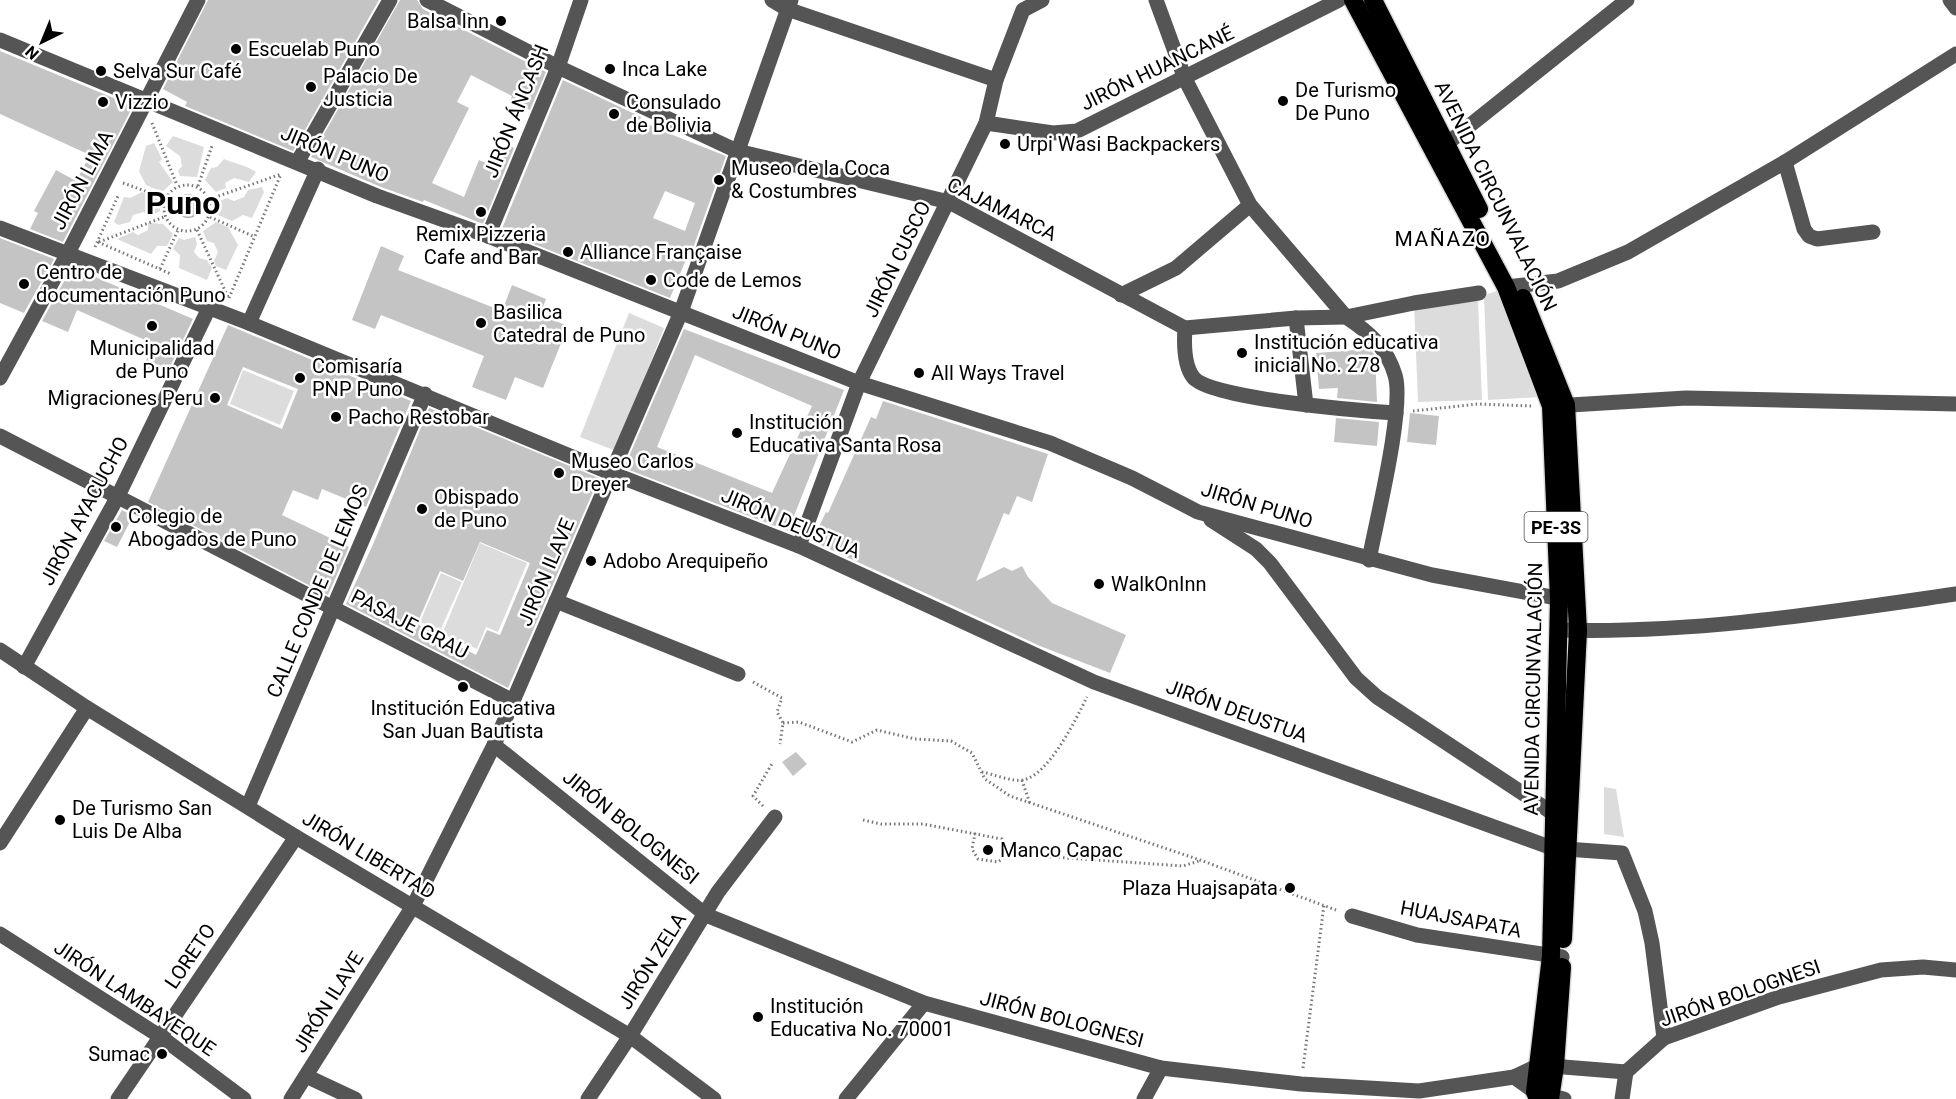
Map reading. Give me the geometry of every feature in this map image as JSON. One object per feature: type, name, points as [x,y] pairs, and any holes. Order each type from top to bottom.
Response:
[{"type":"highway","name":"AVENIDA CIRCUNVALACIÓN","points":[[1353,0],[1441,149]]},
{"type":"highway","name":"AVENIDA CIRCUNVALACIÓN","points":[[1373,0],[1441,149],[1512,286],[1559,405],[1568,600],[1578,630],[1562,816],[1557,957],[1547,1066],[1548,1097]]},
{"type":"highway","name":"AVENIDA CIRCUNVALACIÓN","points":[[1562,816],[1559,630],[1568,600]]},
{"type":"street","name":"JIRÓN LIMA","points":[[0,378],[67,255],[198,0]]},
{"type":"street","points":[[298,161],[390,0]]},
{"type":"street","name":"CAJAMARCA","points":[[427,0],[558,67],[737,151],[949,202],[1185,328]]},
{"type":"street","name":"JIRÓN ÁNCASH","points":[[488,236],[558,67],[581,0]]},
{"type":"street","points":[[772,0],[789,4],[996,80]]},
{"type":"street","name":"JIRÓN CUSCO","points":[[799,546],[859,383],[986,123],[996,80],[1020,5],[1042,0]]},
{"type":"street","points":[[1155,0],[1185,79],[1250,205],[1346,317],[1365,329],[1379,343],[1389,358],[1396,378],[1396,413],[1369,560]]},
{"type":"street","name":"JIRÓN HUANCANÉ","points":[[986,123],[1065,134],[1077,131],[1339,0]]},
{"type":"street","points":[[1441,149],[1627,0]]},
{"type":"street","points":[[1950,0],[1956,8]]},
{"type":"street","name":"JIRÓN ILAVE","points":[[291,1099],[413,906],[494,745],[681,312],[789,4]]},
{"type":"street","name":"JIRÓN PUNO","points":[[0,40],[147,102],[318,169],[377,196],[488,236],[859,383],[1050,443],[1132,478],[1198,512],[1431,575],[1568,600]]},
{"type":"street","points":[[1512,286],[1558,281],[1628,252],[1785,162],[1956,54]]},
{"type":"street","points":[[1785,162],[1804,229],[1809,236],[1817,239],[1873,232]]},
{"type":"street","points":[[249,323],[318,169]]},
{"type":"street","points":[[1121,295],[1176,268],[1250,205]]},
{"type":"street","name":"JIRÓN DEUSTUA","points":[[0,228],[249,323],[611,473],[799,546],[1094,682],[1560,848],[1619,852],[1625,855],[1645,911],[1652,943],[1664,1038]]},
{"type":"street","points":[[1396,413],[1306,405],[1209,388],[1200,384],[1189,369],[1185,328],[1296,318],[1346,317],[1479,293]]},
{"type":"street","name":"JIRÓN AYACUCHO","points":[[24,667],[118,496],[209,308]]},
{"type":"street","points":[[1296,318],[1306,405]]},
{"type":"street","name":"CALLE CONDE DE LEMOS","points":[[248,806],[425,394]]},
{"type":"street","points":[[1559,405],[1686,398],[1956,404]]},
{"type":"street","name":"PASAJE GRAU","points":[[0,436],[513,700]]},
{"type":"street","points":[[1198,512],[1263,556],[1356,678],[1377,697],[1562,816]]},
{"type":"street","points":[[1559,630],[1769,621],[1956,594]]},
{"type":"street","points":[[556,602],[738,674]]},
{"type":"street","name":"JIRÓN LIBERTAD","points":[[0,650],[87,708],[296,837],[630,1036],[714,1099]]},
{"type":"street","points":[[0,843],[87,708]]},
{"type":"street","name":"JIRÓN BOLOGNESI","points":[[494,745],[706,915],[924,1003],[1161,1068],[1301,1084],[1416,1095],[1514,1077],[1547,1066]]},
{"type":"street","name":"JIRÓN ZELA","points":[[588,1099],[706,915],[718,892],[775,817]]},
{"type":"street","name":"LORETO","points":[[118,1099],[296,837]]},
{"type":"street","name":"HUAJSAPATA","points":[[1352,916],[1417,935],[1557,957]]},
{"type":"street","name":"JIRÓN LAMBAYEQUE","points":[[0,934],[161,1037],[244,1099]]},
{"type":"street","name":"JIRÓN BOLOGNESI","points":[[1626,1072],[1664,1038],[1779,997],[1881,970],[1923,967],[1956,970]]},
{"type":"street","points":[[846,1099],[924,1003]]},
{"type":"street","points":[[1547,1066],[1626,1072],[1622,1099]]},
{"type":"street","points":[[1144,1099],[1161,1068]]},
{"type":"street","points":[[306,1076],[355,1099]]},
{"type":"street","points":[[1514,1077],[1548,1097]]},
{"type":"path","points":[[150,119],[177,185]]},
{"type":"path","points":[[198,186],[212,146]]},
{"type":"path","points":[[210,199],[281,174],[229,298]]},
{"type":"path","points":[[123,183],[165,198]]},
{"type":"path","points":[[164,217],[178,230],[197,230],[210,217],[210,199],[198,186],[177,185]]},
{"type":"path","points":[[164,217],[165,198],[177,185]]},
{"type":"path","points":[[164,217],[98,242],[179,277]]},
{"type":"path","points":[[210,217],[255,237]]},
{"type":"path","points":[[160,269],[178,230]]},
{"type":"path","points":[[197,230],[229,298]]},
{"type":"path","points":[[219,294],[229,298]]},
{"type":"path","points":[[1396,413],[1478,404],[1559,405]]},
{"type":"path","points":[[738,674],[782,698],[777,712],[783,723],[780,744]]},
{"type":"path","points":[[981,772],[1022,780],[1039,772],[1071,729],[1094,682]]},
{"type":"path","points":[[783,723],[799,722],[852,742],[878,730],[915,739],[951,741],[972,753],[985,779],[1010,796],[1200,860],[1352,916]]},
{"type":"path","points":[[773,762],[753,796],[775,817]]},
{"type":"path","points":[[1022,780],[1030,804]]},
{"type":"path","points":[[863,820],[881,824],[923,824],[1002,839],[1009,854]]},
{"type":"path","points":[[975,833],[972,849],[978,859],[998,862],[1009,854],[1183,866],[1200,860]]},
{"type":"path","points":[[1301,1084],[1324,905]]},
{"type":"shaded area","points":[[173,136],[204,147],[197,177],[180,176],[178,171],[182,166],[180,156],[166,146]]},
{"type":"shaded area","points":[[154,143],[162,159],[159,162],[173,182],[162,192],[146,185],[139,171],[146,146]]},
{"type":"shaded area","points":[[224,159],[256,172],[249,182],[234,178],[225,183],[226,188],[216,192],[205,180],[211,168],[217,167]]},
{"type":"shaded area","points":[[262,187],[264,192],[252,218],[243,215],[232,221],[218,215],[217,202],[227,198],[234,201],[244,197],[248,190]]},
{"type":"shaded area","points":[[142,192],[159,200],[160,211],[150,216],[144,212],[133,215],[130,222],[118,225],[114,222],[124,197],[130,198]]},
{"type":"shaded area","points":[[188,194],[196,198],[200,206],[196,214],[188,218],[180,214],[176,206],[180,198]]},
{"type":"shaded area","points":[[216,222],[228,227],[238,245],[226,270],[216,266],[214,261],[218,252],[214,243],[207,241],[203,231]]},
{"type":"shaded area","points":[[148,223],[163,224],[173,234],[167,246],[157,246],[151,254],[117,239],[133,232],[138,235],[148,230]]},
{"type":"shaded area","points":[[195,237],[197,244],[194,252],[199,258],[207,260],[212,268],[207,280],[179,268],[180,255],[173,249],[179,238],[184,240]]},
{"type":"shaded area","points":[[1497,291],[1541,397],[1488,400],[1484,295]]},
{"type":"shaded area","points":[[1478,301],[1482,400],[1418,402],[1414,303]]},
{"type":"shaded area","points":[[629,313],[664,328],[616,451],[580,437]]},
{"type":"shaded area","points":[[243,370],[294,391],[280,425],[230,404]]},
{"type":"shaded area","points":[[480,543],[527,563],[498,632],[486,627],[477,649],[442,634]]},
{"type":"shaded area","points":[[441,573],[462,582],[440,631],[420,622]]},
{"type":"shaded area","points":[[1604,787],[1616,789],[1624,837],[1604,834]]},
{"type":"building","points":[[208,0],[379,0],[293,151],[185,106],[187,102],[163,89]]},
{"type":"building","points":[[400,0],[417,0],[423,9],[546,72],[530,110],[510,101],[512,96],[471,75],[457,102],[469,108],[432,183],[464,197],[479,160],[497,168],[507,144],[514,148],[483,224],[424,200],[423,202],[381,187],[311,157]]},
{"type":"building","points":[[0,51],[133,106],[63,242],[30,229],[38,213],[34,211],[56,170],[76,181],[90,155],[0,114]]},
{"type":"building","points":[[563,80],[641,117],[640,120],[660,130],[726,156],[692,251],[690,250],[670,298],[501,231]],"holes":[[[665,191],[695,203],[685,231],[653,218]]]},
{"type":"building","points":[[0,238],[54,259],[24,313],[0,303]]},
{"type":"building","name":"Basilica Catedral de Puno","points":[[381,246],[404,256],[398,270],[502,311],[512,285],[546,299],[540,315],[568,326],[543,388],[515,377],[506,400],[472,387],[484,356],[381,315],[375,329],[352,320]]},
{"type":"building","name":"Municipalidad de Puno","points":[[72,267],[193,319],[165,377],[143,367],[154,344],[77,310],[68,332],[42,321]]},
{"type":"building","points":[[228,325],[411,401],[366,507],[322,489],[318,500],[293,490],[282,515],[349,547],[328,595],[148,502]],"holes":[[[243,367],[298,389],[282,429],[227,405]]]},
{"type":"building","points":[[684,329],[844,390],[788,531],[624,468]],"holes":[[[695,355],[812,406],[772,493],[657,447]]]},
{"type":"building","points":[[1355,342],[1363,342],[1375,355],[1377,402],[1337,398],[1338,388],[1319,389],[1316,353],[1355,350]]},
{"type":"building","points":[[883,401],[1048,454],[1032,502],[1017,496],[1009,515],[1004,513],[976,581],[1004,567],[1012,571],[1022,566],[1028,577],[1052,603],[1126,635],[1110,673],[1040,646],[812,541],[826,512],[828,513],[871,417],[876,419]]},
{"type":"building","points":[[429,408],[599,478],[508,688],[346,604]],"holes":[[[480,542],[530,563],[500,635],[487,630],[476,655],[417,624],[440,571],[463,581]]]},
{"type":"building","points":[[1410,413],[1439,416],[1436,445],[1407,442]]},
{"type":"building","points":[[1336,418],[1379,422],[1377,446],[1334,442]]},
{"type":"building","name":"Colegio de Abogados de Puno","points":[[122,510],[133,516],[117,547],[104,541]]},
{"type":"building","points":[[796,752],[807,764],[793,776],[782,762]]},
{"type":"place","name":"Balsa Inn","points":[[501,21]]},
{"type":"place","name":"Escuelab Puno","points":[[236,49]]},
{"type":"place","name":"Inca Lake","points":[[610,69]]},
{"type":"place","name":"Selva Sur Café","points":[[101,71]]},
{"type":"place","name":"Palacio De Justicia","points":[[311,87]]},
{"type":"place","name":"De Turismo De Puno","points":[[1283,101]]},
{"type":"place","name":"Vizzio","points":[[103,102]]},
{"type":"place","name":"Consulado de Bolivia","points":[[614,114]]},
{"type":"place","name":"Urpi Wasi Backpackers","points":[[1005,144]]},
{"type":"place","name":"Museo de la Coca & Costumbres","points":[[719,180]]},
{"type":"place","name":"Remix Pizzeria Cafe and Bar","points":[[481,212]]},
{"type":"place","name":"Alliance Française","points":[[568,252]]},
{"type":"place","name":"Code de Lemos","points":[[651,280]]},
{"type":"place","name":"Centro de documentación Puno","points":[[24,284]]},
{"type":"place","name":"Basilica Catedral de Puno","points":[[481,323]]},
{"type":"place","name":"Municipalidad de Puno","points":[[152,326]]},
{"type":"place","name":"Institución educativa inicial No. 278","points":[[1242,353]]},
{"type":"place","name":"All Ways Travel","points":[[919,373]]},
{"type":"place","name":"Comisaría PNP Puno","points":[[300,378]]},
{"type":"place","name":"Migraciones Peru","points":[[215,398]]},
{"type":"place","name":"Pacho Restobar","points":[[336,417]]},
{"type":"place","name":"Institución Educativa Santa Rosa","points":[[737,433]]},
{"type":"place","name":"Museo Carlos Dreyer","points":[[559,473]]},
{"type":"place","name":"Obispado de Puno","points":[[422,509]]},
{"type":"place","name":"Colegio de Abogados de Puno","points":[[116,527]]},
{"type":"place","name":"Adobo Arequipeño","points":[[591,561]]},
{"type":"place","name":"WalkOnInn","points":[[1099,584]]},
{"type":"place","name":"Institución Educativa San Juan Bautista","points":[[463,687]]},
{"type":"place","name":"De Turismo San Luis De Alba","points":[[60,820]]},
{"type":"place","name":"Manco Capac","points":[[988,850]]},
{"type":"place","name":"Plaza Huajsapata","points":[[1290,888]]},
{"type":"place","name":"Institución Educativa No. 70001","points":[[758,1017]]},
{"type":"place","name":"Sumac","points":[[162,1054]]},
{"type":"district","name":"Puno","points":[[183,203]]},
{"type":"district","name":"MAÑAZO","points":[[1443,239]]}]
